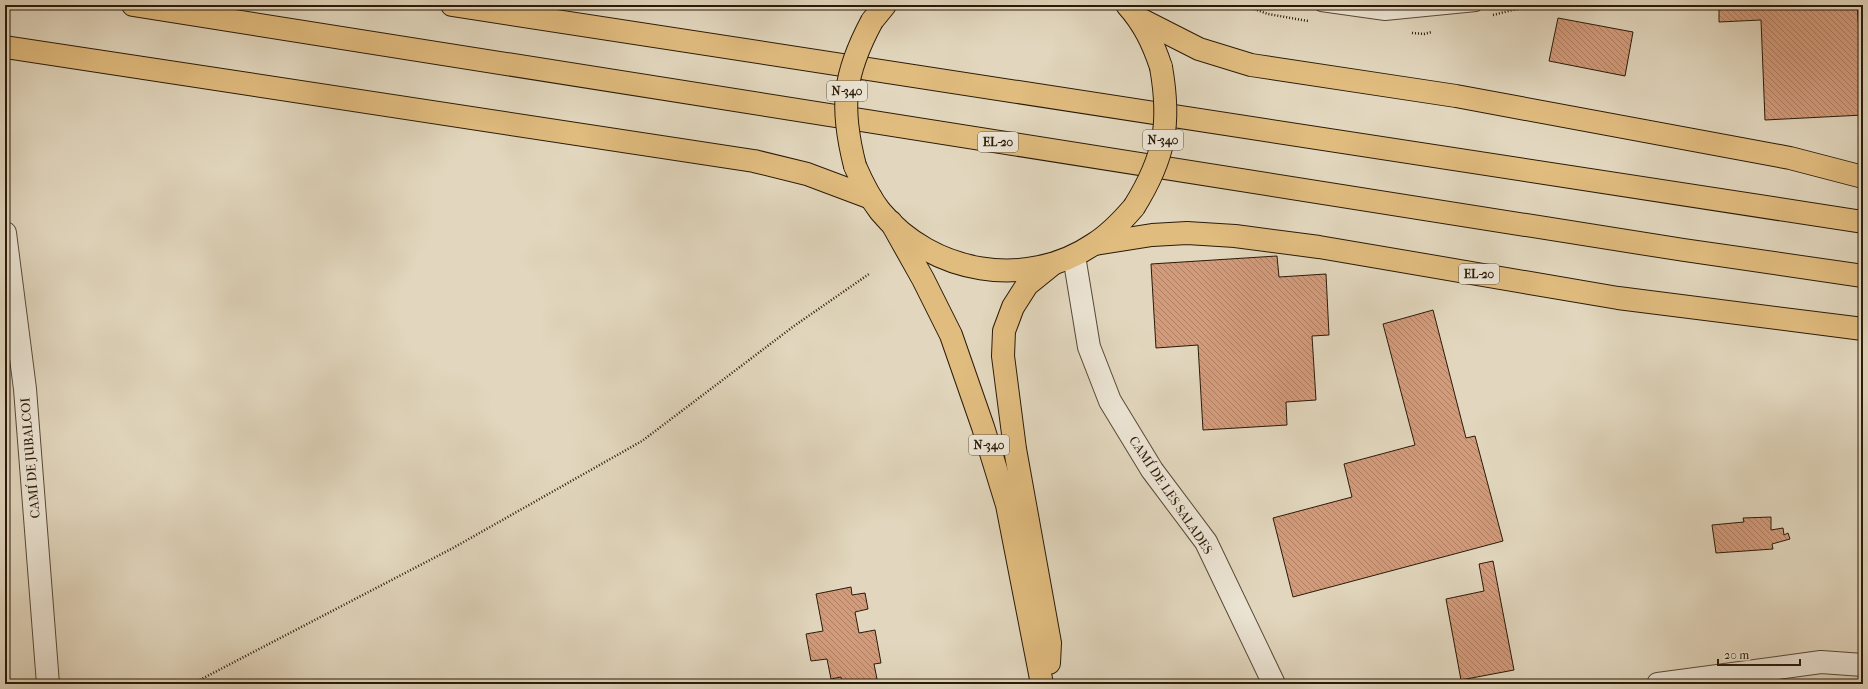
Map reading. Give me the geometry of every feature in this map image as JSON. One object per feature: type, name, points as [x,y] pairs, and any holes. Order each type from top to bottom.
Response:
[{"type":"highway","name":"EL-20","points":[[133,5],[1676,248],[1863,276]]},
{"type":"highway","points":[[452,5],[1863,222]]},
{"type":"highway","points":[[1134,12],[1199,49],[1250,65],[1456,96],[1790,158],[1863,177]]},
{"type":"highway","name":"N-340","points":[[879,13],[858,48],[849,76],[845,106],[848,136],[855,166],[871,198],[891,222],[909,239],[931,252],[960,264],[978,269],[1004,271],[1028,269],[1053,264],[1074,256],[1095,244],[1116,227],[1134,207],[1150,182],[1160,154],[1166,125],[1166,96],[1161,67],[1152,42],[1134,12]]},
{"type":"highway","points":[[5,47],[754,161],[807,174],[871,198]]},
{"type":"highway","name":"N-340","points":[[891,222],[923,279],[951,335],[984,427],[1007,506],[1042,684]]},
{"type":"highway","name":"EL-20","points":[[1095,244],[1152,235],[1187,233],[1235,236],[1319,247],[1618,298],[1863,329]]},
{"type":"highway","name":"N-340","points":[[1049,684],[1050,643],[1015,449],[1003,356],[1004,331],[1013,307],[1027,285],[1053,264]]},
{"type":"street","name":"CAMÍ DE JUBALCOI","points":[[5,233],[25,389],[48,684]]},
{"type":"street","name":"CAMÍ DE LES SALADES","points":[[1074,256],[1089,347],[1110,401],[1152,470],[1206,542],[1274,684]]},
{"type":"street","points":[[1658,684],[1821,662],[1863,665]]},
{"type":"lane","points":[[1321,5],[1384,14],[1476,5]]},
{"type":"path","points":[[192,684],[453,548],[642,441],[794,326],[869,274]]},
{"type":"building","points":[[1719,5],[1857,5],[1859,31],[1863,31],[1863,115],[1765,120],[1761,20],[1719,22]]},
{"type":"building","points":[[1558,18],[1633,32],[1625,76],[1549,61]]},
{"type":"building","points":[[1277,256],[1279,277],[1326,274],[1329,335],[1312,336],[1316,400],[1286,402],[1287,425],[1203,430],[1198,345],[1156,348],[1151,264]]},
{"type":"building","points":[[1433,310],[1466,438],[1475,436],[1503,541],[1293,597],[1273,518],[1352,497],[1344,464],[1415,445],[1383,324]]},
{"type":"building","points":[[1771,517],[1771,530],[1783,528],[1784,535],[1788,533],[1790,539],[1772,544],[1773,549],[1716,553],[1712,525],[1744,522],[1743,518]]},
{"type":"building","points":[[1493,561],[1514,670],[1461,680],[1446,599],[1484,591],[1479,564]]},
{"type":"building","points":[[851,587],[852,595],[865,593],[868,609],[855,612],[859,633],[875,630],[881,663],[874,664],[878,684],[842,684],[841,677],[831,679],[827,659],[811,661],[806,634],[823,631],[816,594]]}]
